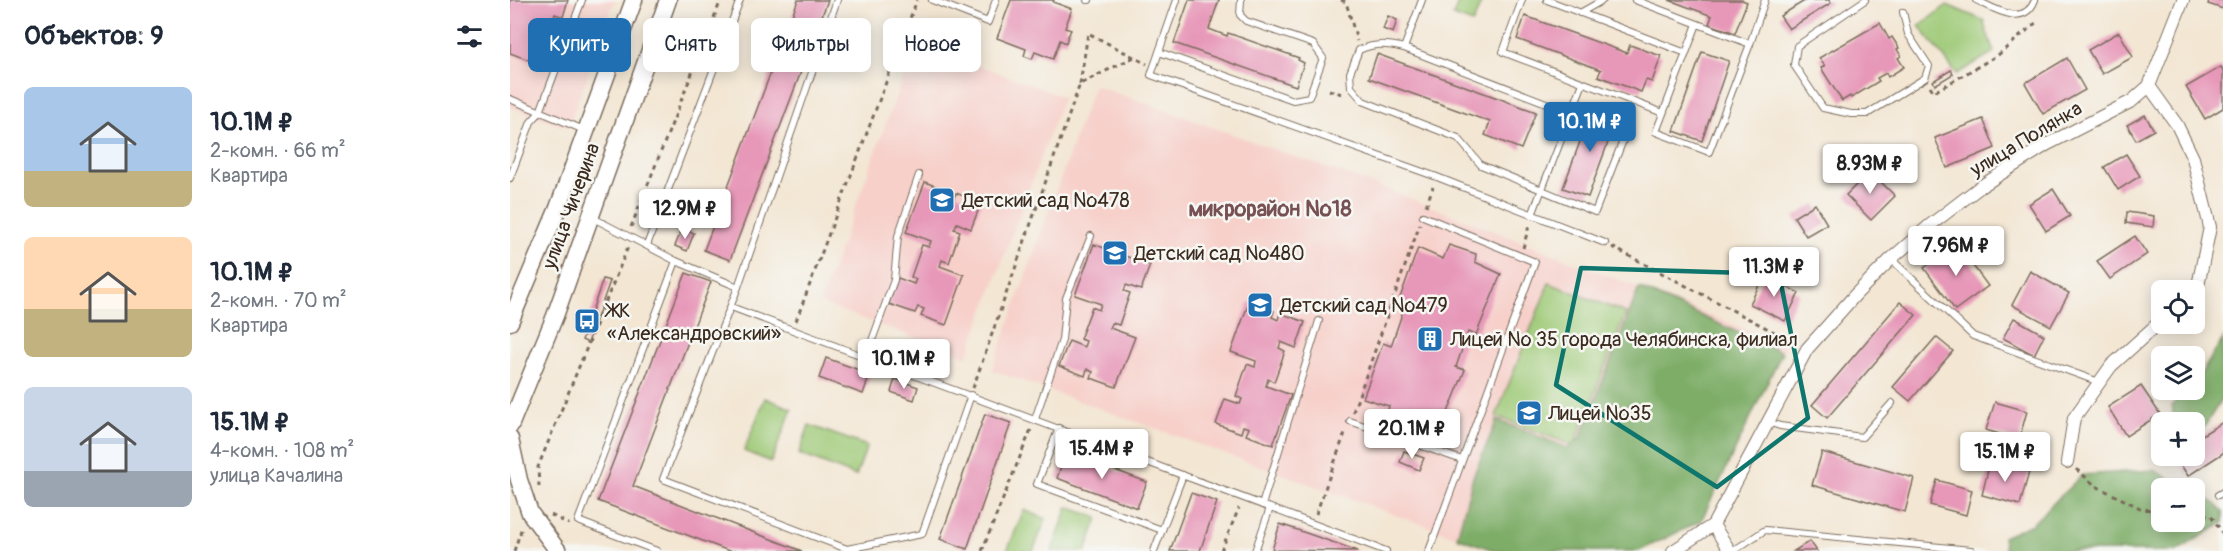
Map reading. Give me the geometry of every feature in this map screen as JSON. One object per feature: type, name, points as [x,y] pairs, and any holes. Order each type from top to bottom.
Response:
[{"type":"main road","name":"улица Чичерина","points":[[510,322],[558,208],[633,0]]},
{"type":"main road","name":"улица Чичерина","points":[[510,426],[555,316],[668,0]]},
{"type":"main road","points":[[510,439],[519,480],[532,516],[558,551]]},
{"type":"street","points":[[2182,0],[2149,86],[2177,125],[2193,158],[2210,227],[2199,280]]},
{"type":"street","name":"улица Полянка","points":[[1673,551],[1713,525],[1807,349],[1891,259],[1980,187],[2046,145],[2132,101],[2149,86]]},
{"type":"street","points":[[2067,462],[2074,418],[2111,366],[2151,330]]},
{"type":"street","points":[[1713,525],[1732,551]]},
{"type":"lane","points":[[510,178],[531,122],[540,112],[582,0]]},
{"type":"lane","points":[[647,246],[740,0]]},
{"type":"lane","points":[[837,0],[731,307],[663,479],[847,549],[922,534],[971,395]]},
{"type":"lane","points":[[932,0],[988,22],[996,0]]},
{"type":"lane","points":[[1177,0],[1151,75],[1437,177],[1605,243]]},
{"type":"lane","points":[[1159,52],[1293,100],[1309,97],[1323,58],[1313,44],[1246,21],[1240,15],[1241,0]]},
{"type":"lane","points":[[1404,48],[1422,0]]},
{"type":"lane","points":[[1522,0],[1503,52],[1663,113]]},
{"type":"lane","points":[[1547,0],[1686,53]]},
{"type":"lane","points":[[1580,13],[1603,0]]},
{"type":"lane","points":[[1635,0],[1750,44]]},
{"type":"lane","points":[[1697,24],[1656,132],[1709,152],[1765,0]]},
{"type":"lane","points":[[1865,0],[1797,46],[1794,65],[1823,108],[1851,114],[1867,114],[1925,78],[1929,66],[1908,34],[1904,12]]},
{"type":"lane","points":[[1976,0],[2011,16],[2023,14],[2032,7],[2035,0]]},
{"type":"lane","points":[[1572,113],[1404,48],[1386,44],[1371,45],[1359,50],[1350,72],[1351,87],[1363,101],[1458,138],[1481,165],[1595,212],[1626,130]]},
{"type":"lane","points":[[1532,215],[1583,83]]},
{"type":"lane","points":[[510,99],[586,130]]},
{"type":"lane","points":[[866,357],[894,280],[898,236],[920,176]]},
{"type":"lane","points":[[590,216],[676,261],[738,287]]},
{"type":"lane","points":[[1423,216],[1536,262],[1430,551]]},
{"type":"lane","points":[[1035,419],[1062,340],[1066,298],[1091,236]]},
{"type":"lane","points":[[1891,259],[1973,336],[2098,382]]},
{"type":"lane","points":[[657,551],[578,521],[676,261]]},
{"type":"lane","points":[[731,307],[1386,551]]},
{"type":"lane","points":[[1262,505],[1319,321]]},
{"type":"lane","points":[[1768,422],[1780,426],[1862,437],[1892,403]]},
{"type":"lane","points":[[1350,421],[1462,460]]},
{"type":"lane","points":[[1059,428],[1037,484],[1162,530]]},
{"type":"lane","points":[[1154,551],[1183,475]]},
{"type":"lane","points":[[1255,551],[1270,508]]},
{"type":"lane","points":[[1732,551],[1765,530],[1971,550]]},
{"type":"path","points":[[539,496],[538,467],[632,238],[630,226],[721,0]]},
{"type":"path","points":[[793,330],[917,0]]},
{"type":"path","points":[[1341,0],[1346,2],[1359,50]]},
{"type":"path","points":[[1925,78],[1934,92],[1998,55],[2038,21]]},
{"type":"path","points":[[971,395],[1080,84],[1088,33],[1154,67]]},
{"type":"path","points":[[1080,84],[1134,57]]},
{"type":"path","points":[[1312,523],[1437,177]]},
{"type":"path","points":[[1520,256],[1532,215]]},
{"type":"path","points":[[1605,243],[1807,349]]},
{"type":"path","points":[[982,551],[1035,419]]},
{"type":"path","points":[[2067,462],[2096,486],[2142,509],[2151,510]]},
{"type":"path","points":[[1221,551],[1244,498]]},
{"type":"path","points":[[2205,515],[2211,515],[2223,534]]},
{"type":"path","points":[[514,551],[525,519],[532,516]]},
{"type":"highlighted area","points":[[1581,268],[1779,274],[1808,418],[1717,487],[1556,385]]},
{"type":"shaded area","points":[[510,0],[615,0],[608,18],[528,18],[528,72],[589,72],[568,128],[510,107]]},
{"type":"shaded area","name":"Детский сад №478","points":[[981,66],[1063,97],[967,357],[820,303],[905,72],[981,72]]},
{"type":"shaded area","points":[[1094,85],[1386,189],[1786,345],[1701,521],[1639,551],[1496,551],[992,370]]},
{"type":"green space","points":[[1459,0],[1482,0],[1473,23],[1453,16]]},
{"type":"green space","points":[[1947,5],[1985,21],[1994,52],[1957,74],[1919,26]]},
{"type":"green space","points":[[1549,283],[1626,313],[1574,446],[1496,416]]},
{"type":"green space","points":[[1639,288],[1782,352],[1701,521],[1639,551],[1496,551],[1457,537],[1473,477],[1497,420],[1568,448],[1580,439]]},
{"type":"green space","points":[[2223,339],[2223,397],[2205,426],[2205,412],[2173,412],[2172,405],[2177,400],[2205,400],[2205,367]]},
{"type":"green space","points":[[765,398],[792,409],[771,462],[744,451]]},
{"type":"green space","points":[[809,425],[867,446],[856,476],[799,454]]},
{"type":"green space","points":[[2154,470],[2169,478],[2151,478],[2151,532],[2205,532],[2205,498],[2216,504],[2223,512],[2223,523],[2177,551],[2005,551],[2003,537],[2032,524],[2082,475]]},
{"type":"green space","points":[[1068,507],[1098,518],[1086,551],[1052,551]]},
{"type":"green space","points":[[1024,510],[1046,519],[1033,551],[1007,551]]},
{"type":"building","points":[[510,0],[568,0],[563,17],[555,14],[554,18],[528,18],[528,60],[510,53]]},
{"type":"building","points":[[798,0],[828,0],[821,18],[791,18]]},
{"type":"building","points":[[1011,0],[1054,0],[1053,2],[1072,9],[1065,28],[1071,30],[1066,43],[1060,40],[1053,59],[1035,52],[1032,59],[1024,56],[1026,49],[997,38]]},
{"type":"building","points":[[1189,0],[1219,0],[1209,29],[1227,36],[1228,33],[1299,58],[1298,60],[1304,63],[1296,86],[1174,43]]},
{"type":"building","points":[[1669,0],[1742,0],[1747,2],[1735,33],[1709,24],[1712,16]]},
{"type":"building","points":[[1806,0],[1829,0],[1831,3],[1789,29],[1780,16]]},
{"type":"building","points":[[2209,0],[2223,0],[2223,9],[2208,4]]},
{"type":"building","points":[[1388,16],[1397,20],[1393,33],[1383,29]]},
{"type":"building","points":[[1525,16],[1627,53],[1630,45],[1661,56],[1652,82],[1646,80],[1641,92],[1598,76],[1601,70],[1517,39]]},
{"type":"building","points":[[1880,23],[1889,39],[1892,37],[1899,48],[1897,49],[1901,56],[1898,58],[1904,67],[1888,77],[1886,73],[1877,78],[1879,81],[1842,101],[1821,68],[1825,66],[1819,58]]},
{"type":"building","points":[[2119,32],[2133,57],[2102,74],[2088,50]]},
{"type":"building","points":[[1702,52],[1729,61],[1702,141],[1674,131]]},
{"type":"building","points":[[1377,54],[1536,112],[1521,149],[1485,135],[1490,122],[1369,78]]},
{"type":"building","points":[[2067,58],[2085,90],[2043,114],[2025,83]]},
{"type":"building","points":[[2221,67],[2223,70],[2223,108],[2205,119],[2186,87]]},
{"type":"building","points":[[1951,70],[1953,74],[1935,85],[1933,81]]},
{"type":"building","points":[[771,72],[801,72],[730,260],[704,250]]},
{"type":"building","points":[[1592,109],[1617,118],[1588,197],[1563,188]]},
{"type":"building","points":[[2145,115],[2154,130],[2136,140],[2127,125]]},
{"type":"building","points":[[1983,119],[1995,148],[1947,168],[1935,138]]},
{"type":"building","points":[[2126,154],[2140,176],[2118,190],[2104,167]]},
{"type":"building","points":[[1870,171],[1895,196],[1871,220],[1846,195]]},
{"type":"building","points":[[925,182],[950,192],[947,198],[953,200],[956,193],[981,203],[971,229],[957,223],[954,229],[960,231],[949,263],[942,260],[940,266],[964,275],[946,325],[921,316],[924,309],[918,307],[915,313],[889,304],[898,278],[914,284],[916,279],[911,277],[922,245],[929,247],[931,241],[906,232]]},
{"type":"building","points":[[2053,189],[2070,216],[2046,231],[2029,204]]},
{"type":"building","points":[[1815,204],[1827,224],[1806,236],[1794,217]]},
{"type":"building","points":[[2127,212],[2154,216],[2153,227],[2126,223]]},
{"type":"building","points":[[682,229],[694,233],[687,251],[675,246]]},
{"type":"building","points":[[2135,236],[2147,254],[2110,279],[2097,261]]},
{"type":"building","points":[[1094,244],[1119,254],[1117,260],[1123,262],[1125,256],[1150,265],[1141,290],[1126,285],[1124,291],[1130,293],[1119,325],[1112,323],[1110,328],[1135,337],[1116,387],[1091,378],[1093,372],[1087,369],[1085,376],[1059,366],[1069,341],[1084,347],[1086,341],[1080,339],[1092,307],[1099,310],[1101,304],[1075,295]]},
{"type":"building","points":[[1957,244],[1988,286],[1955,310],[1924,268]]},
{"type":"building","name":"Лицей № 35 города Челябинска, филиал","points":[[1449,245],[1476,254],[1475,262],[1501,274],[1476,335],[1468,332],[1456,367],[1465,370],[1442,427],[1415,417],[1410,432],[1385,422],[1389,406],[1363,398],[1383,343],[1391,346],[1404,308],[1397,306],[1418,248],[1443,259]]},
{"type":"building","points":[[2030,271],[2069,293],[2051,326],[2012,305]]},
{"type":"building","points":[[686,273],[711,282],[633,486],[802,551],[729,551],[598,501]]},
{"type":"building","points":[[1764,275],[1799,293],[1785,321],[1750,304]]},
{"type":"building","points":[[603,279],[610,281],[588,343],[582,340]]},
{"type":"building","points":[[1249,302],[1274,311],[1272,317],[1278,320],[1280,313],[1305,322],[1296,348],[1281,342],[1279,348],[1285,351],[1274,382],[1268,379],[1266,386],[1291,395],[1273,445],[1246,435],[1249,428],[1243,426],[1241,433],[1216,424],[1225,399],[1240,404],[1242,399],[1236,396],[1247,364],[1255,367],[1256,361],[1231,352]]},
{"type":"building","points":[[1900,302],[1916,315],[1827,418],[1812,405]]},
{"type":"building","points":[[2014,318],[2044,335],[2034,355],[2003,338]]},
{"type":"building","points":[[1936,337],[1953,351],[1910,401],[1893,387]]},
{"type":"building","points":[[826,358],[870,374],[863,394],[819,378]]},
{"type":"building","points":[[895,379],[918,387],[914,400],[891,392]]},
{"type":"building","points":[[2141,386],[2159,412],[2151,412],[2151,420],[2126,436],[2108,407]]},
{"type":"building","points":[[1995,402],[2027,411],[2019,440],[1986,430]]},
{"type":"building","points":[[985,414],[1011,423],[967,549],[940,539]]},
{"type":"building","points":[[2223,422],[2223,453],[2205,465],[2205,433]]},
{"type":"building","points":[[1404,451],[1424,458],[1419,470],[1400,462]]},
{"type":"building","points":[[1066,452],[1147,482],[1137,508],[1057,478]]},
{"type":"building","points":[[1822,452],[1914,478],[1905,512],[1812,485]]},
{"type":"building","points":[[1990,462],[2029,472],[2020,505],[1982,495]]},
{"type":"building","points":[[2182,466],[2203,466],[2188,476]]},
{"type":"building","points":[[1937,480],[1972,490],[1966,515],[1930,505]]},
{"type":"building","points":[[1191,493],[1217,502],[1200,551],[1170,551]]},
{"type":"building","points":[[1280,524],[1358,551],[1272,550]]},
{"type":"building","points":[[1810,541],[1817,551],[1794,551]]},
{"type":"place","name":"Детский сад №478","points":[[942,200]]},
{"type":"place","name":"Детский сад №480","points":[[1115,253]]},
{"type":"place","name":"Детский сад №479","points":[[1260,305]]},
{"type":"place","name":"ЖК «Александровский»","points":[[587,321]]},
{"type":"place","name":"Лицей № 35 города Челябинска, филиал","points":[[1430,339]]},
{"type":"place","name":"Лицей №35","points":[[1529,413]]},
{"type":"district","name":"микрорайон №18","points":[[1270,209]]}]
